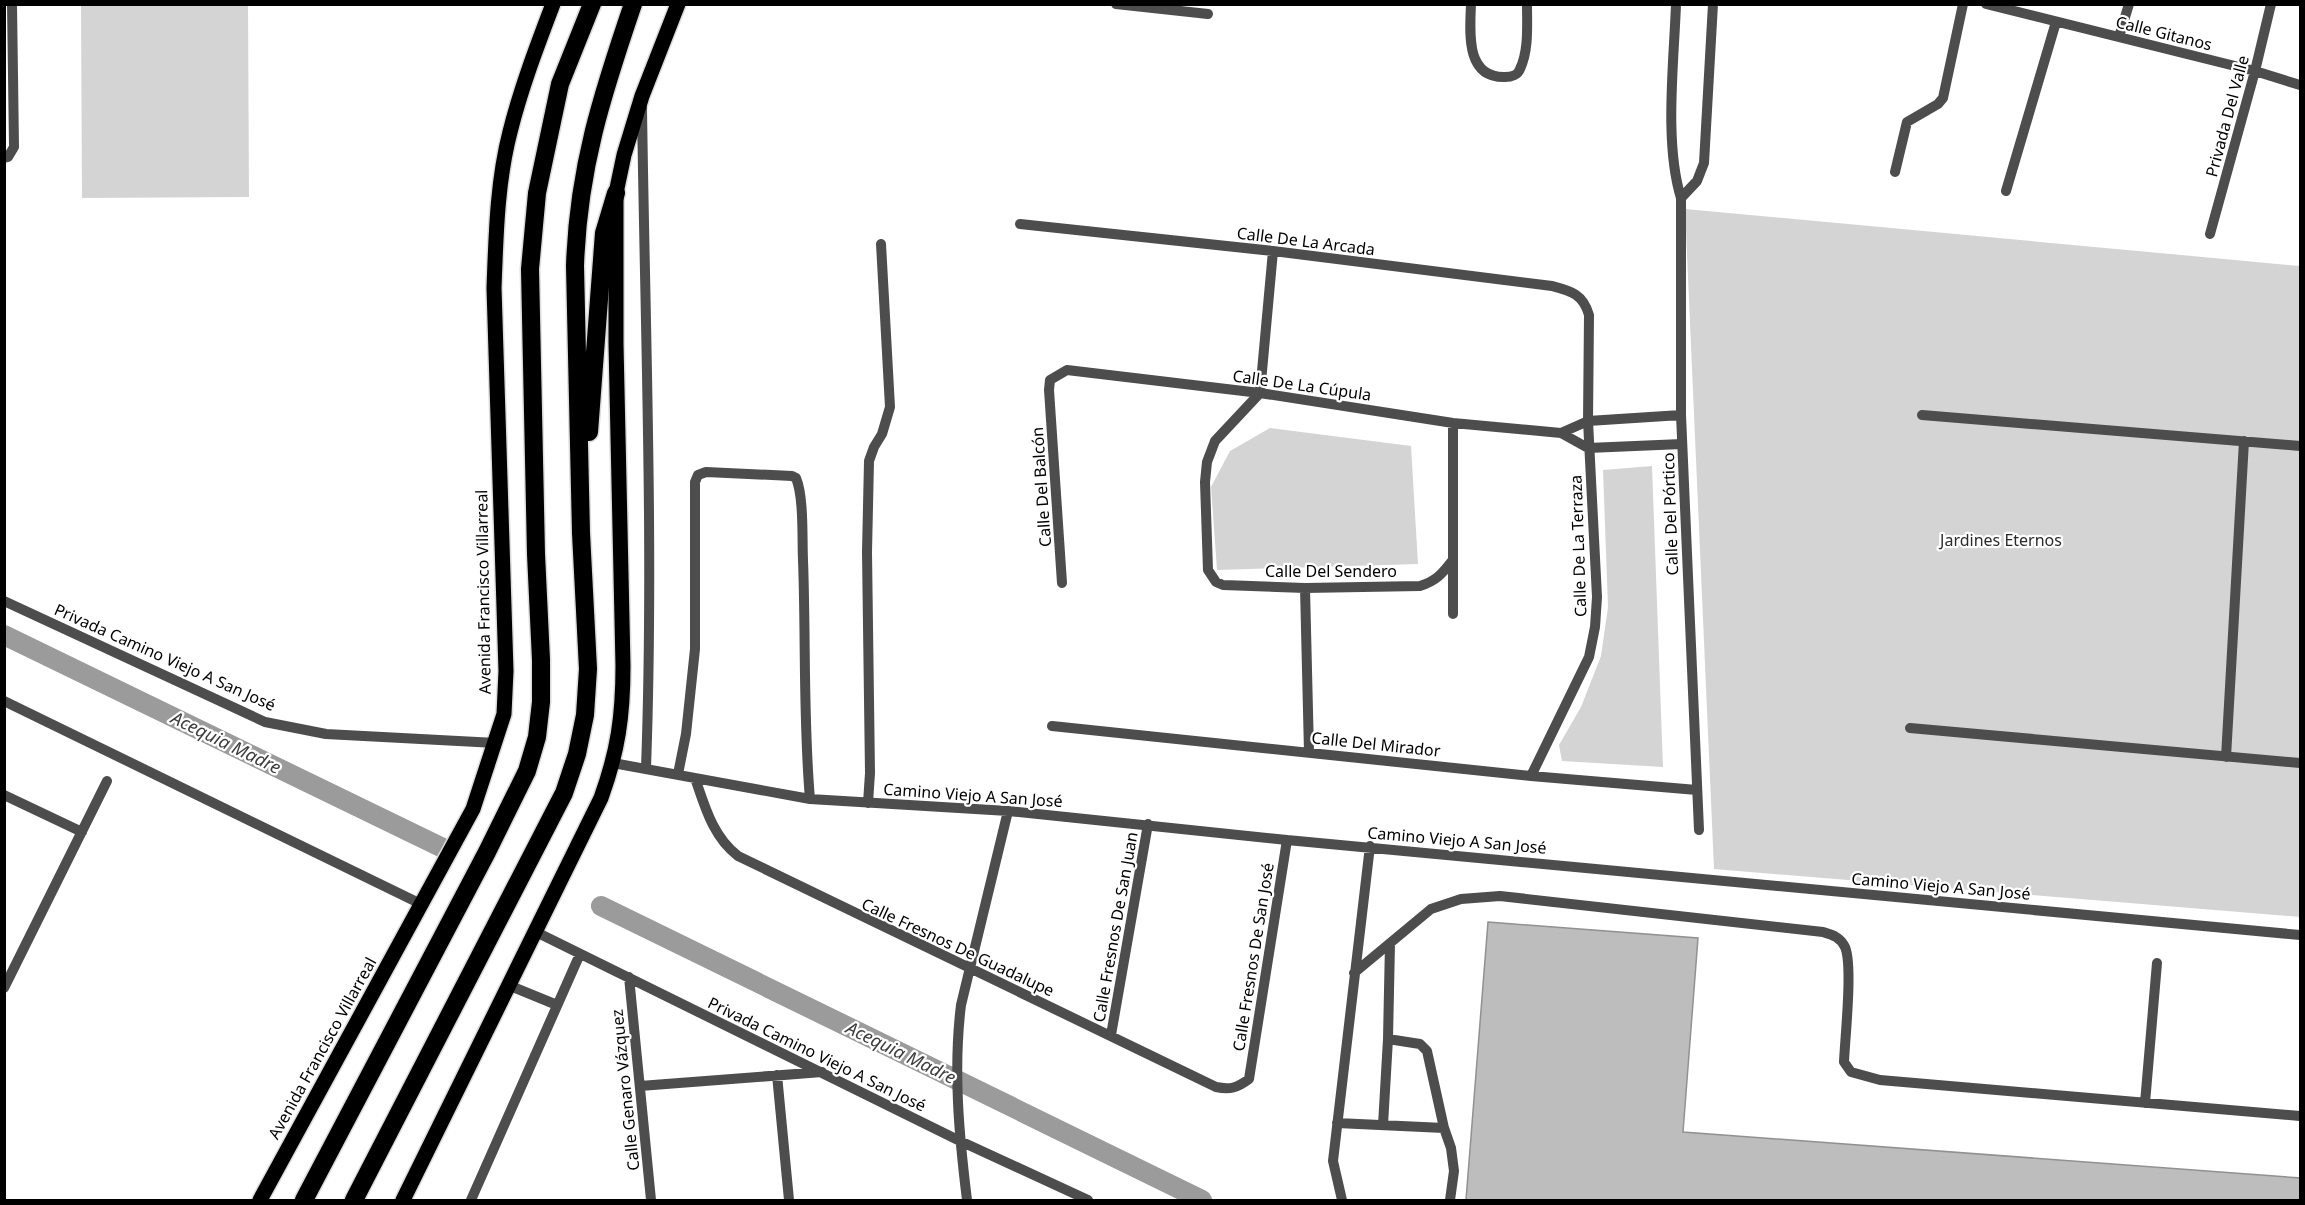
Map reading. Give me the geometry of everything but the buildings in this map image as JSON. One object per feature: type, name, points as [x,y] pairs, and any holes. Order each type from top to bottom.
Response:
[{"type":"highway","points":[[304,1200],[487,852],[527,771],[537,737],[541,702],[541,660],[530,269],[537,193],[560,84],[592,4]]},
{"type":"highway","points":[[354,1200],[568,783],[578,754],[585,715],[588,669],[581,532],[576,225],[592,132],[633,4]]},
{"type":"highway","points":[[581,532],[604,233],[616,193]]},
{"type":"main road","name":"Avenida Francisco Villarreal","points":[[260,1200],[423,905],[473,809],[504,714],[506,671],[494,288],[496,231],[510,133],[553,4]]},
{"type":"main road","points":[[405,1200],[534,931],[601,798],[614,763],[623,705],[616,344],[616,193],[624,154],[642,96],[678,4]]},
{"type":"street","points":[[4,158],[8,157],[14,147],[12,4]]},
{"type":"street","points":[[1116,4],[1208,14]]},
{"type":"street","points":[[1471,4],[1470,43],[1478,64],[1491,76],[1503,78],[1516,75],[1520,70],[1526,45],[1527,4]]},
{"type":"street","name":"Calle Del Pórtico","points":[[1676,4],[1672,129],[1675,172],[1681,198],[1681,415],[1699,830]]},
{"type":"street","points":[[1681,198],[1697,181],[1704,163],[1713,4]]},
{"type":"street","points":[[1895,172],[1907,122],[1938,104],[1943,98],[1963,4]]},
{"type":"street","name":"Calle Gitanos","points":[[1986,4],[2255,71],[2301,85]]},
{"type":"street","points":[[2118,38],[2129,4]]},
{"type":"street","name":"Privada Del Valle","points":[[2210,234],[2271,4]]},
{"type":"street","points":[[2006,191],[2056,22]]},
{"type":"street","points":[[642,96],[647,292],[650,645],[646,768]]},
{"type":"street","name":"Calle De La Arcada","points":[[1020,224],[1272,251],[1552,286],[1576,294],[1585,302]]},
{"type":"street","points":[[868,803],[870,773],[867,552],[869,461],[882,434],[890,407],[881,244]]},
{"type":"street","points":[[1260,393],[1272,251]]},
{"type":"street","name":"Calle De La Terraza","points":[[1531,776],[1589,657],[1595,627],[1597,597],[1587,422],[1589,315],[1585,302]]},
{"type":"street","name":"Calle De La Cúpula","points":[[1049,390],[1050,380],[1067,370],[1079,370],[1260,393],[1453,423],[1561,433],[1588,448]]},
{"type":"street","name":"Calle Del Balcón","points":[[1049,390],[1062,583]]},
{"type":"street","name":"Calle Del Sendero","points":[[1260,393],[1215,441],[1207,462],[1205,482],[1208,570],[1216,582],[1223,585],[1305,588],[1420,586],[1433,582],[1443,574],[1452,561]]},
{"type":"street","name":"Calle De La Cúpula","points":[[1561,433],[1587,422],[1681,415]]},
{"type":"street","points":[[1922,415],[2301,446]]},
{"type":"street","points":[[1453,423],[1453,614]]},
{"type":"street","points":[[2226,757],[2244,441]]},
{"type":"street","points":[[1588,448],[1682,444]]},
{"type":"street","points":[[678,774],[686,734],[695,650],[695,482],[698,475],[706,472],[792,477],[796,478],[799,488],[802,533],[805,707],[810,799]]},
{"type":"street","points":[[1305,588],[1309,752]]},
{"type":"street","name":"Privada Camino Viejo A San José","points":[[4,601],[265,722],[326,734],[496,743]]},
{"type":"street","points":[[4,701],[423,905]]},
{"type":"street","name":"Calle Del Mirador","points":[[1052,726],[1531,776],[1697,790]]},
{"type":"street","points":[[1910,728],[2301,763]]},
{"type":"street","name":"Camino Viejo A San José","points":[[614,763],[810,799],[1008,811],[1287,840],[2301,935]]},
{"type":"street","name":"Calle Fresnos De Guadalupe","points":[[695,778],[718,836],[727,848],[738,856],[1216,1087],[1228,1089],[1239,1087],[1249,1079]]},
{"type":"street","points":[[4,988],[108,781]]},
{"type":"street","points":[[4,795],[82,832]]},
{"type":"street","points":[[967,1200],[958,1105],[957,1068],[961,1005],[1008,811]]},
{"type":"street","name":"Calle Fresnos De San Juan","points":[[1111,1035],[1148,824]]},
{"type":"street","name":"Calle Fresnos De San José","points":[[1249,1079],[1287,840]]},
{"type":"street","points":[[1342,1200],[1333,1161],[1370,846]]},
{"type":"street","points":[[1354,973],[1431,909],[1461,899],[1476,897],[1500,896],[1823,932],[1838,937],[1846,948],[1849,965],[1844,1062],[1851,1072],[1880,1080],[2301,1116]]},
{"type":"street","name":"Privada Camino Viejo A San José","points":[[534,931],[960,1141],[1088,1200]]},
{"type":"street","points":[[1383,1125],[1390,943]]},
{"type":"street","points":[[471,1200],[580,954]]},
{"type":"street","points":[[2145,1103],[2157,963]]},
{"type":"street","name":"Calle Genaro Vázquez","points":[[629,977],[651,1200]]},
{"type":"street","points":[[508,986],[557,1005]]},
{"type":"street","points":[[1388,1038],[1420,1044],[1427,1051],[1444,1128],[1451,1148],[1454,1171],[1450,1200]]},
{"type":"street","points":[[640,1086],[822,1072]]},
{"type":"street","points":[[777,1075],[789,1200]]},
{"type":"street","points":[[1337,1122],[1444,1128]]},
{"type":"green space","points":[[81,5],[248,5],[249,197],[82,198]]},
{"type":"green space","name":"Jardines Eternos","points":[[1685,209],[2300,266],[2300,917],[1714,869]]},
{"type":"green space","points":[[1270,428],[1411,446],[1418,564],[1217,570],[1211,487],[1230,451]]},
{"type":"green space","points":[[1652,466],[1663,767],[1562,761],[1559,745],[1581,707],[1601,656],[1608,607],[1603,470]]},
{"type":"waterway","name":"Acequia Madre","points":[[4,635],[447,850]]},
{"type":"waterway","name":"Acequia Madre","points":[[601,906],[1202,1200]]}]
